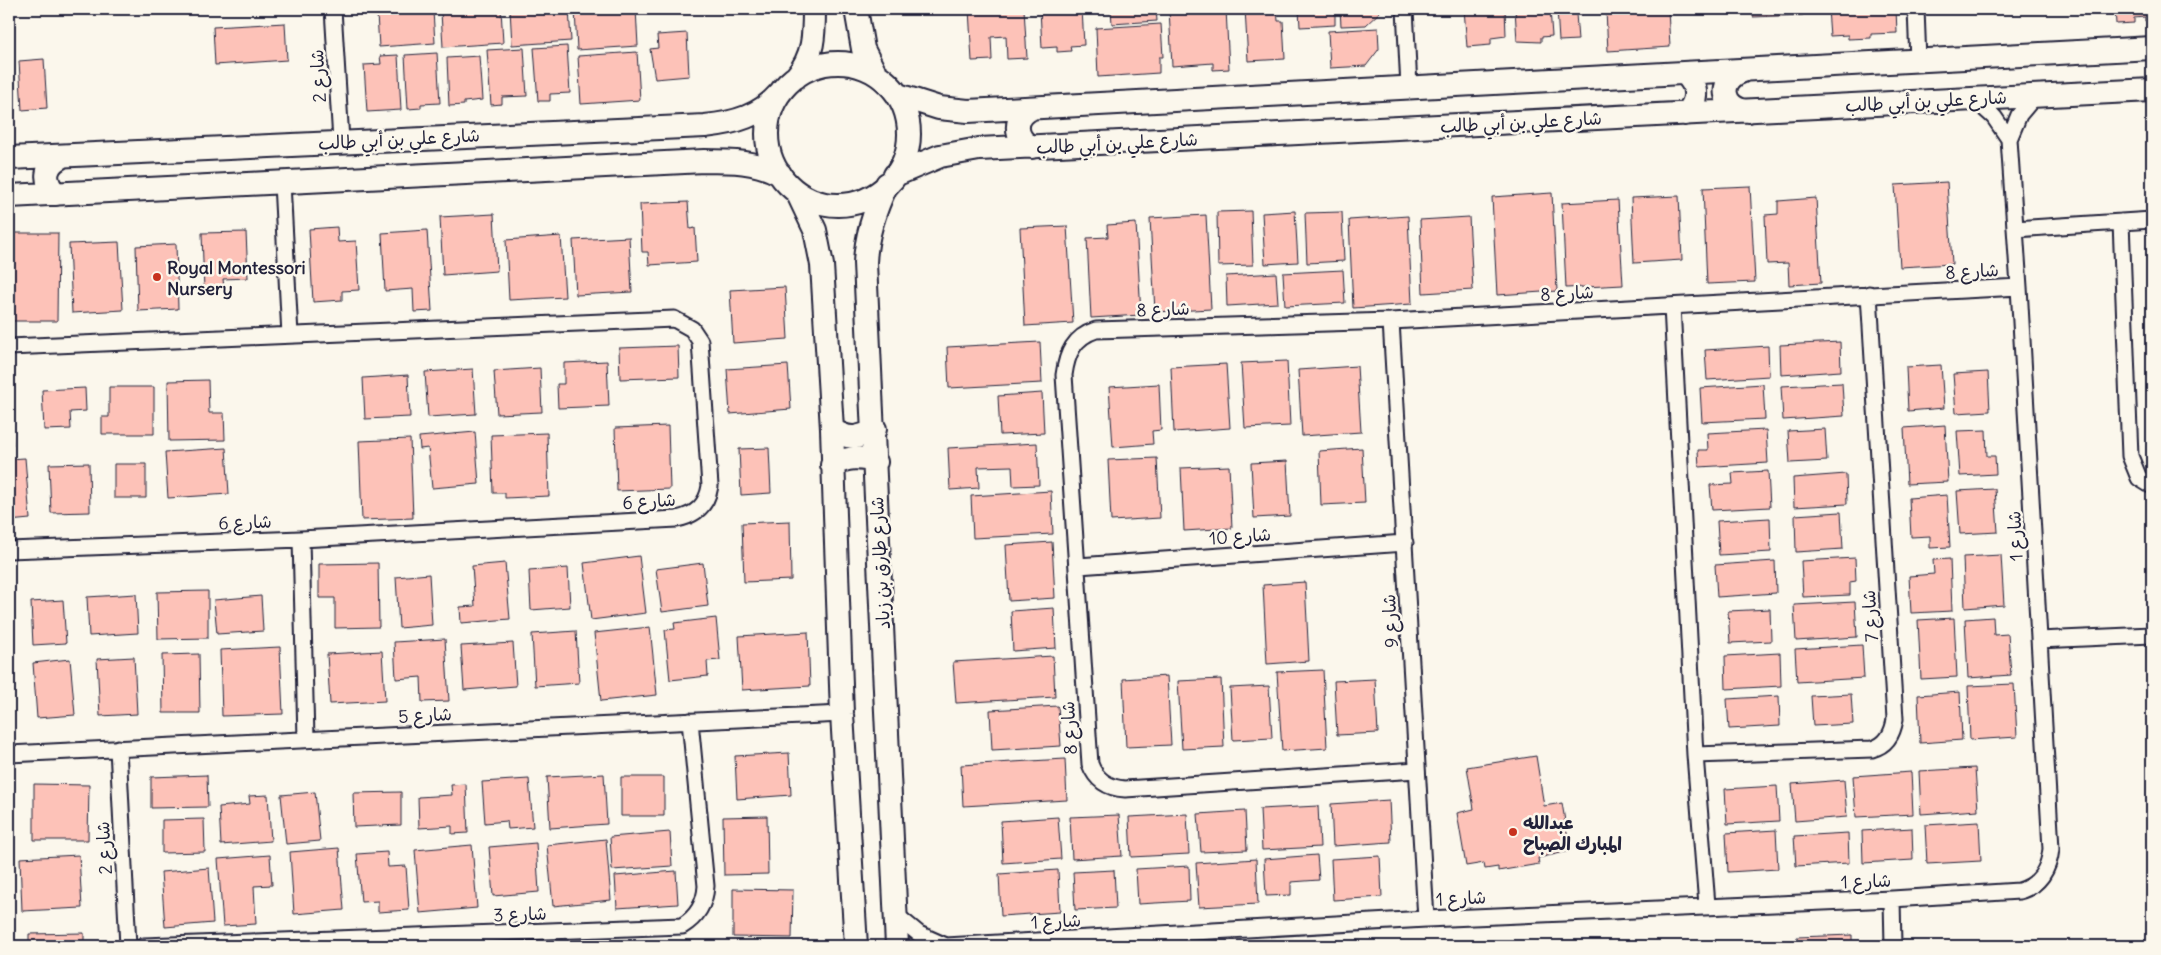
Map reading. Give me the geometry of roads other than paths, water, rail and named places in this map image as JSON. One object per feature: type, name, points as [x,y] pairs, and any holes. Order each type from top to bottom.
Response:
[{"type":"street","name":"شارع 2","points":[[333,9],[341,142]]},
{"type":"street","points":[[814,9],[812,47],[808,60],[796,77],[780,94],[770,116],[768,140],[774,164],[780,174],[797,192],[811,218],[821,254],[832,430],[842,714],[856,946]]},
{"type":"street","points":[[856,9],[862,49],[875,73],[898,95],[921,104],[955,111],[2152,48]]},
{"type":"street","points":[[1405,9],[1409,87]]},
{"type":"street","points":[[1916,9],[1918,61]]},
{"type":"street","points":[[796,77],[817,66],[829,63],[853,64],[875,73]]},
{"type":"street","points":[[1743,71],[1732,76],[1726,88],[1726,94],[1727,100],[1736,109],[1748,111]]},
{"type":"street","points":[[1685,114],[1693,106],[1696,94],[1693,82],[1686,74]]},
{"type":"street","name":"شارع علي بن أبي طالب","points":[[891,180],[928,160],[952,153],[1032,147],[2152,90]]},
{"type":"street","name":"شارع علي بن أبي طالب","points":[[9,158],[705,126],[731,123],[751,116],[780,94]]},
{"type":"street","points":[[797,192],[819,202],[844,204],[867,198],[891,180],[905,156],[909,135],[906,114],[898,95]]},
{"type":"street","name":"شارع 1","points":[[896,916],[919,934],[946,946],[1097,942],[1426,919],[1707,905],[1892,899],[2027,889],[2043,874],[2050,859],[2051,849],[2009,139],[2019,115],[2035,96]]},
{"type":"street","points":[[1974,99],[1994,117],[2009,139]]},
{"type":"street","points":[[1032,147],[1021,139],[1017,127],[1022,115],[1033,108]]},
{"type":"street","points":[[704,161],[713,148],[713,140],[705,126]]},
{"type":"street","points":[[56,194],[49,187],[46,177],[48,168],[54,160],[63,156]]},
{"type":"street","points":[[9,158],[18,172],[15,189],[9,196]]},
{"type":"street","points":[[9,196],[704,161],[743,162],[767,167],[780,174]]},
{"type":"street","name":"شارع طارق بن زياد","points":[[891,180],[874,214],[866,258],[897,946]]},
{"type":"street","points":[[282,183],[290,335]]},
{"type":"street","points":[[2015,229],[2152,220]]},
{"type":"street","points":[[2121,222],[2130,456],[2139,478],[2152,486]]},
{"type":"street","name":"شارع 8","points":[[1417,770],[1125,790],[1105,784],[1095,774],[1090,764],[1064,375],[1070,350],[1079,338],[1096,330],[1392,321],[2019,287]]},
{"type":"street","name":"شارع 7","points":[[1695,755],[1872,749],[1883,744],[1892,733],[1895,719],[1869,294]]},
{"type":"street","points":[[1672,306],[1695,755],[1707,905]]},
{"type":"street","name":"شارع 6","points":[[9,348],[667,318],[680,322],[696,333],[700,341],[710,486],[706,499],[699,509],[691,516],[677,519],[301,539],[9,550]]},
{"type":"street","name":"شارع 9","points":[[1392,321],[1426,919]]},
{"type":"street","points":[[832,430],[848,438],[867,434],[875,429]]},
{"type":"street","points":[[832,465],[849,458],[867,459],[876,462]]},
{"type":"street","points":[[301,539],[306,739]]},
{"type":"street","name":"شارع 10","points":[[1078,566],[1405,543]]},
{"type":"street","points":[[2039,640],[2152,635]]},
{"type":"street","name":"شارع 5","points":[[9,754],[842,714]]},
{"type":"street","name":"شارع 3","points":[[144,946],[682,926],[694,917],[703,904],[706,886],[690,721]]},
{"type":"street","name":"شارع 2","points":[[118,748],[128,946]]},
{"type":"street","points":[[1892,899],[1893,946]]},
{"type":"place","name":"Royal Montessori Nursery","points":[[157,277]]},
{"type":"place","name":"عبدالله المبارك الصباح","points":[[1513,832]]}]
